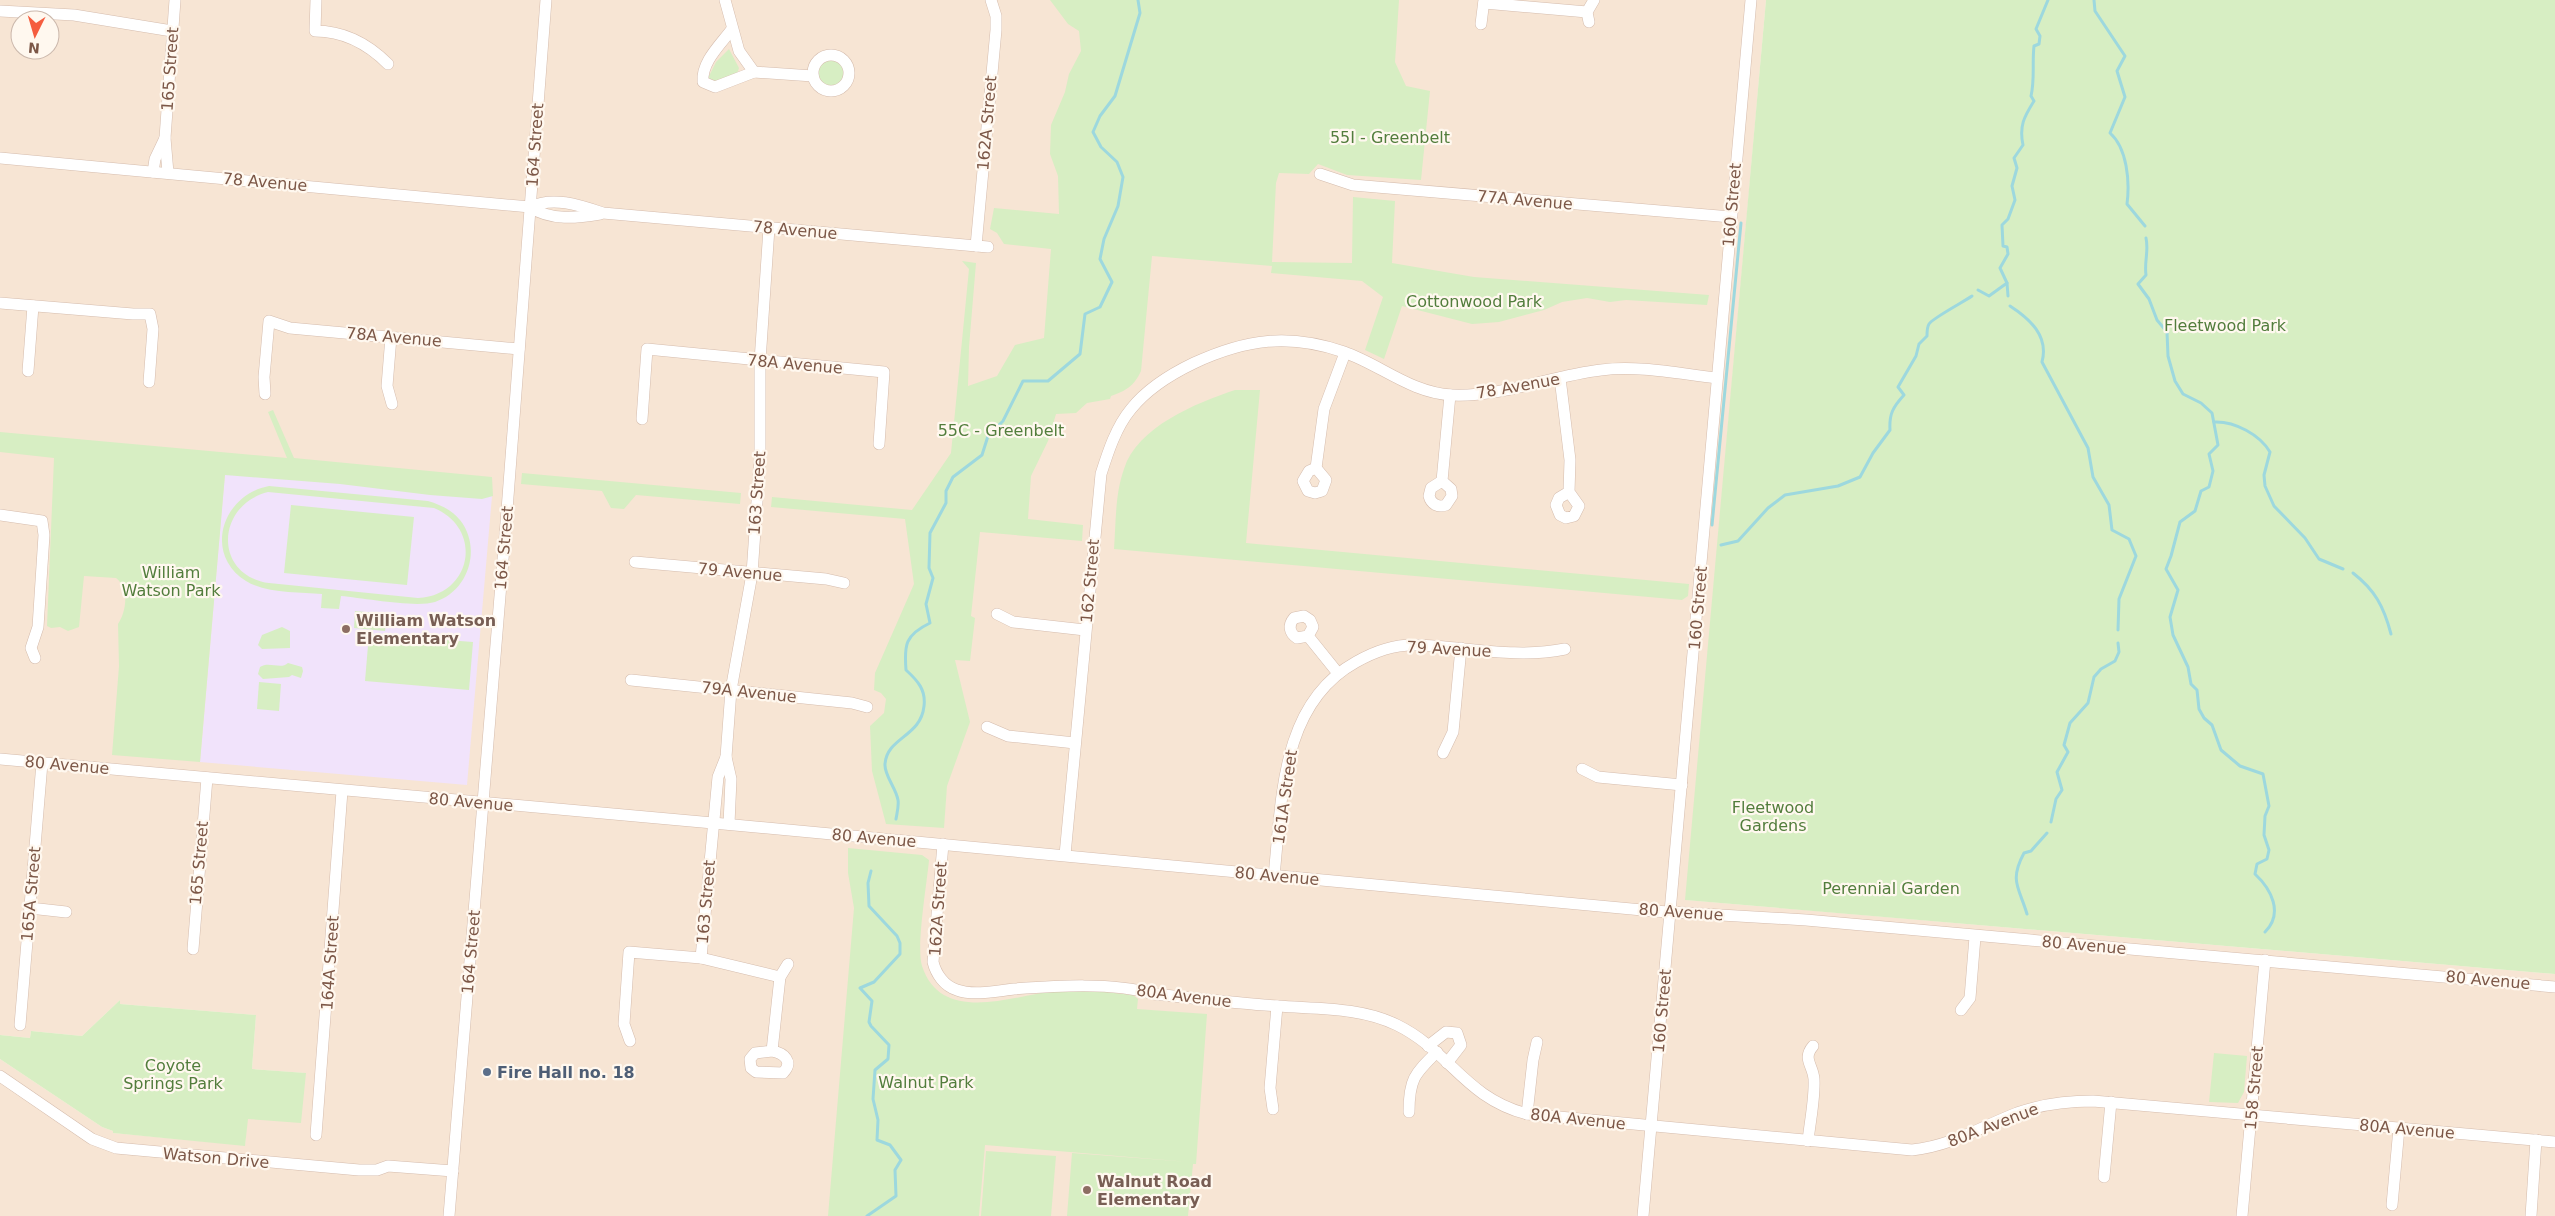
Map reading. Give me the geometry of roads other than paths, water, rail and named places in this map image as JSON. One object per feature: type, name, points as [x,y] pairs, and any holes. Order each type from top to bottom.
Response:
[{"type":"street","name":"165 Street","points":[[168,173],[165,138],[175,0]]},
{"type":"street","points":[[316,0],[316,31],[338,32],[375,50],[388,64]]},
{"type":"street","name":"164 Street","points":[[449,1216],[546,0]]},
{"type":"street","points":[[725,0],[742,58],[754,72]]},
{"type":"street","name":"162A Street","points":[[976,246],[996,30],[991,0]]},
{"type":"street","points":[[1481,24],[1484,1],[1588,17],[1594,0]]},
{"type":"street","name":"160 Street","points":[[1644,1216],[1751,0]]},
{"type":"street","points":[[0,11],[74,15],[172,31]]},
{"type":"street","points":[[732,29],[708,63],[703,75],[703,82],[715,87],[754,72],[813,76]]},
{"type":"street","name":"165 Street","points":[[153,172],[155,159],[165,138]]},
{"type":"street","name":"78 Avenue","points":[[0,158],[530,207],[546,201],[574,205],[603,214],[988,247]]},
{"type":"street","name":"77A Avenue","points":[[1320,174],[1353,185],[1731,217]]},
{"type":"street","name":"163 Street","points":[[729,824],[731,780],[726,757],[731,690],[752,574],[760,458],[760,361],[769,228]]},
{"type":"street","points":[[0,303],[150,314],[153,329],[148,382]]},
{"type":"street","points":[[28,372],[33,306]]},
{"type":"street","name":"78A Avenue","points":[[265,394],[264,377],[269,321],[290,328],[519,349]]},
{"type":"street","points":[[391,337],[387,386],[392,404]]},
{"type":"street","name":"78 Avenue","points":[[1210,356],[1230,347],[1270,340],[1306,343],[1345,353],[1399,381],[1450,395],[1486,394],[1588,372],[1616,369],[1717,378]]},
{"type":"street","name":"78A Avenue","points":[[642,418],[647,349],[884,372],[879,444]]},
{"type":"street","points":[[1316,468],[1324,410],[1345,353]]},
{"type":"street","name":"162 Street","points":[[1065,855],[1098,488],[1106,458],[1114,438],[1131,409],[1144,395],[1160,382],[1210,356]]},
{"type":"street","points":[[1560,378],[1570,460],[1569,492]]},
{"type":"street","points":[[1442,480],[1450,395]]},
{"type":"street","points":[[0,515],[42,521],[44,535],[38,627],[31,648],[35,658]]},
{"type":"street","name":"79 Avenue","points":[[635,562],[752,574],[826,579],[844,583]]},
{"type":"street","points":[[997,614],[1013,622],[1085,630]]},
{"type":"street","points":[[1308,636],[1337,672]]},
{"type":"street","name":"79 Avenue","points":[[1337,672],[1367,655],[1398,646],[1461,648],[1534,654],[1565,649]]},
{"type":"street","points":[[1443,753],[1453,732],[1461,648]]},
{"type":"street","name":"161A Street","points":[[1274,876],[1284,781],[1293,742],[1308,710],[1337,672]]},
{"type":"street","name":"79A Avenue","points":[[631,680],[852,702],[867,707]]},
{"type":"street","points":[[987,727],[1008,736],[1075,743]]},
{"type":"street","name":"163 Street","points":[[700,958],[718,776],[726,757]]},
{"type":"street","name":"80 Avenue","points":[[0,759],[483,804],[729,824],[1670,912],[1806,920],[2555,986]]},
{"type":"street","name":"165A Street","points":[[20,1024],[42,763]]},
{"type":"street","points":[[1582,769],[1598,777],[1682,784]]},
{"type":"street","name":"165 Street","points":[[193,948],[207,778]]},
{"type":"street","name":"164A Street","points":[[316,1135],[342,791]]},
{"type":"street","name":"162A Street","points":[[943,844],[932,952],[934,968],[941,979],[956,990],[991,991]]},
{"type":"street","points":[[30,908],[66,912]]},
{"type":"street","points":[[1961,1010],[1970,998],[1975,936]]},
{"type":"street","points":[[630,1041],[624,1024],[630,952],[700,958],[780,976]]},
{"type":"street","name":"158 Street","points":[[2242,1216],[2265,960]]},
{"type":"street","points":[[772,1051],[780,976],[788,964]]},
{"type":"street","name":"80A Avenue","points":[[991,991],[1065,986],[1140,990],[1153,994],[1347,1011],[1377,1017],[1397,1024],[1432,1049],[1481,1094],[1503,1107],[1527,1114],[1808,1142],[1897,1149],[1923,1149],[1957,1140],[2016,1114],[2041,1106],[2075,1101],[2110,1102],[2251,1114],[2555,1142]]},
{"type":"street","points":[[1274,1109],[1270,1088],[1277,1006]]},
{"type":"street","points":[[1409,1112],[1411,1082],[1432,1049],[1446,1032],[1457,1033],[1461,1045],[1447,1063]]},
{"type":"street","points":[[1527,1114],[1537,1042]]},
{"type":"street","points":[[1808,1142],[1814,1081],[1807,1059],[1808,1052],[1813,1046]]},
{"type":"street","name":"Watson Drive","points":[[0,1076],[92,1139],[118,1148],[358,1170],[377,1170],[388,1166],[453,1171]]},
{"type":"street","points":[[2104,1177],[2110,1102]]},
{"type":"street","points":[[2392,1206],[2399,1128]]},
{"type":"street","points":[[2530,1216],[2536,1140]]},
{"type":"waterway","points":[[896,819],[898,800],[886,773],[885,764],[887,755],[892,748],[911,731],[922,716],[924,695],[920,686],[906,670],[905,654],[908,642],[915,632],[930,623],[926,604],[933,578],[929,568],[930,533],[946,503],[946,491],[953,477],[982,455],[988,436],[1003,421],[1023,381],[1048,381],[1080,354],[1085,314],[1100,307],[1112,282],[1100,259],[1104,239],[1118,206],[1123,177],[1117,162],[1101,147],[1093,132],[1100,116],[1115,96],[1140,13],[1138,0]]},
{"type":"waterway","points":[[2008,296],[2007,283],[2000,268],[2008,254],[2007,247],[2003,246],[2002,225],[2008,219],[2015,200],[2012,186],[2017,168],[2014,158],[2023,145],[2023,122],[2034,101],[2031,96],[2034,46],[2039,44],[2040,36],[2036,29],[2048,0]]},
{"type":"waterway","points":[[2094,0],[2095,11],[2125,56],[2117,71],[2125,97],[2110,133],[2116,139],[2124,156],[2128,185],[2127,204],[2145,226]]},
{"type":"waterway","points":[[1712,525],[1741,223]]},
{"type":"waterway","points":[[2146,238],[2146,275],[2138,284],[2149,299],[2157,320],[2167,332],[2168,356],[2175,381],[2183,394],[2201,403],[2212,413],[2218,445],[2209,454],[2213,471],[2209,487],[2201,491],[2195,511],[2180,522],[2166,569],[2178,590],[2170,617],[2173,635],[2188,667],[2191,684],[2197,690],[2199,709],[2204,718],[2212,725],[2221,750],[2240,766],[2263,774],[2269,806],[2265,816],[2264,835],[2269,850],[2267,859],[2257,864],[2255,874],[2270,894],[2274,909],[2271,925],[2265,932]]},
{"type":"waterway","points":[[1978,290],[1989,296],[2007,283]]},
{"type":"waterway","points":[[1721,545],[1738,541],[1768,508],[1785,495],[1838,486],[1860,477],[1873,453],[1890,430],[1890,419],[1893,411],[1904,395],[1898,387],[1916,356],[1919,344],[1927,336],[1929,324],[1972,296]]},
{"type":"waterway","points":[[2010,306],[2031,323],[2040,336],[2043,344],[2042,362],[2088,448],[2093,477],[2109,505],[2112,530],[2129,539],[2136,556],[2119,599],[2118,630]]},
{"type":"waterway","points":[[2214,422],[2222,422],[2246,430],[2266,446],[2270,452],[2264,475],[2265,486],[2274,506],[2305,538],[2319,559],[2343,569]]},
{"type":"waterway","points":[[2353,573],[2361,579],[2378,600],[2391,634]]},
{"type":"waterway","points":[[2051,822],[2056,799],[2062,790],[2057,772],[2068,752],[2064,745],[2070,723],[2088,703],[2094,677],[2101,669],[2115,661],[2119,652],[2118,643]]},
{"type":"waterway","points":[[2027,914],[2017,884],[2017,871],[2024,853],[2031,851],[2047,833]]},
{"type":"waterway","points":[[867,1216],[896,1196],[895,1170],[901,1160],[890,1145],[877,1140],[878,1120],[873,1099],[875,1070],[888,1059],[889,1045],[871,1026],[869,1022],[872,1001],[860,988],[874,982],[900,954],[900,943],[897,936],[869,906],[868,883],[871,871]]},
{"type":"place","name":"William Watson Elementary","points":[[346,629]]},
{"type":"place","name":"Fire Hall no. 18","points":[[487,1072]]},
{"type":"place","name":"Walnut Road Elementary","points":[[1087,1190]]},
{"type":"park label","name":"55I - Greenbelt","points":[[1390,137]]},
{"type":"park label","name":"Cottonwood Park","points":[[1474,301]]},
{"type":"park label","name":"Fleetwood Park","points":[[2225,325]]},
{"type":"park label","name":"55C - Greenbelt","points":[[1001,430]]},
{"type":"park label","name":"William Watson Park","points":[[171,581]]},
{"type":"park label","name":"Fleetwood Gardens","points":[[1773,816]]},
{"type":"park label","name":"Perennial Garden","points":[[1891,888]]},
{"type":"park label","name":"Coyote Springs Park","points":[[173,1074]]},
{"type":"park label","name":"Walnut Park","points":[[926,1082]]}]
